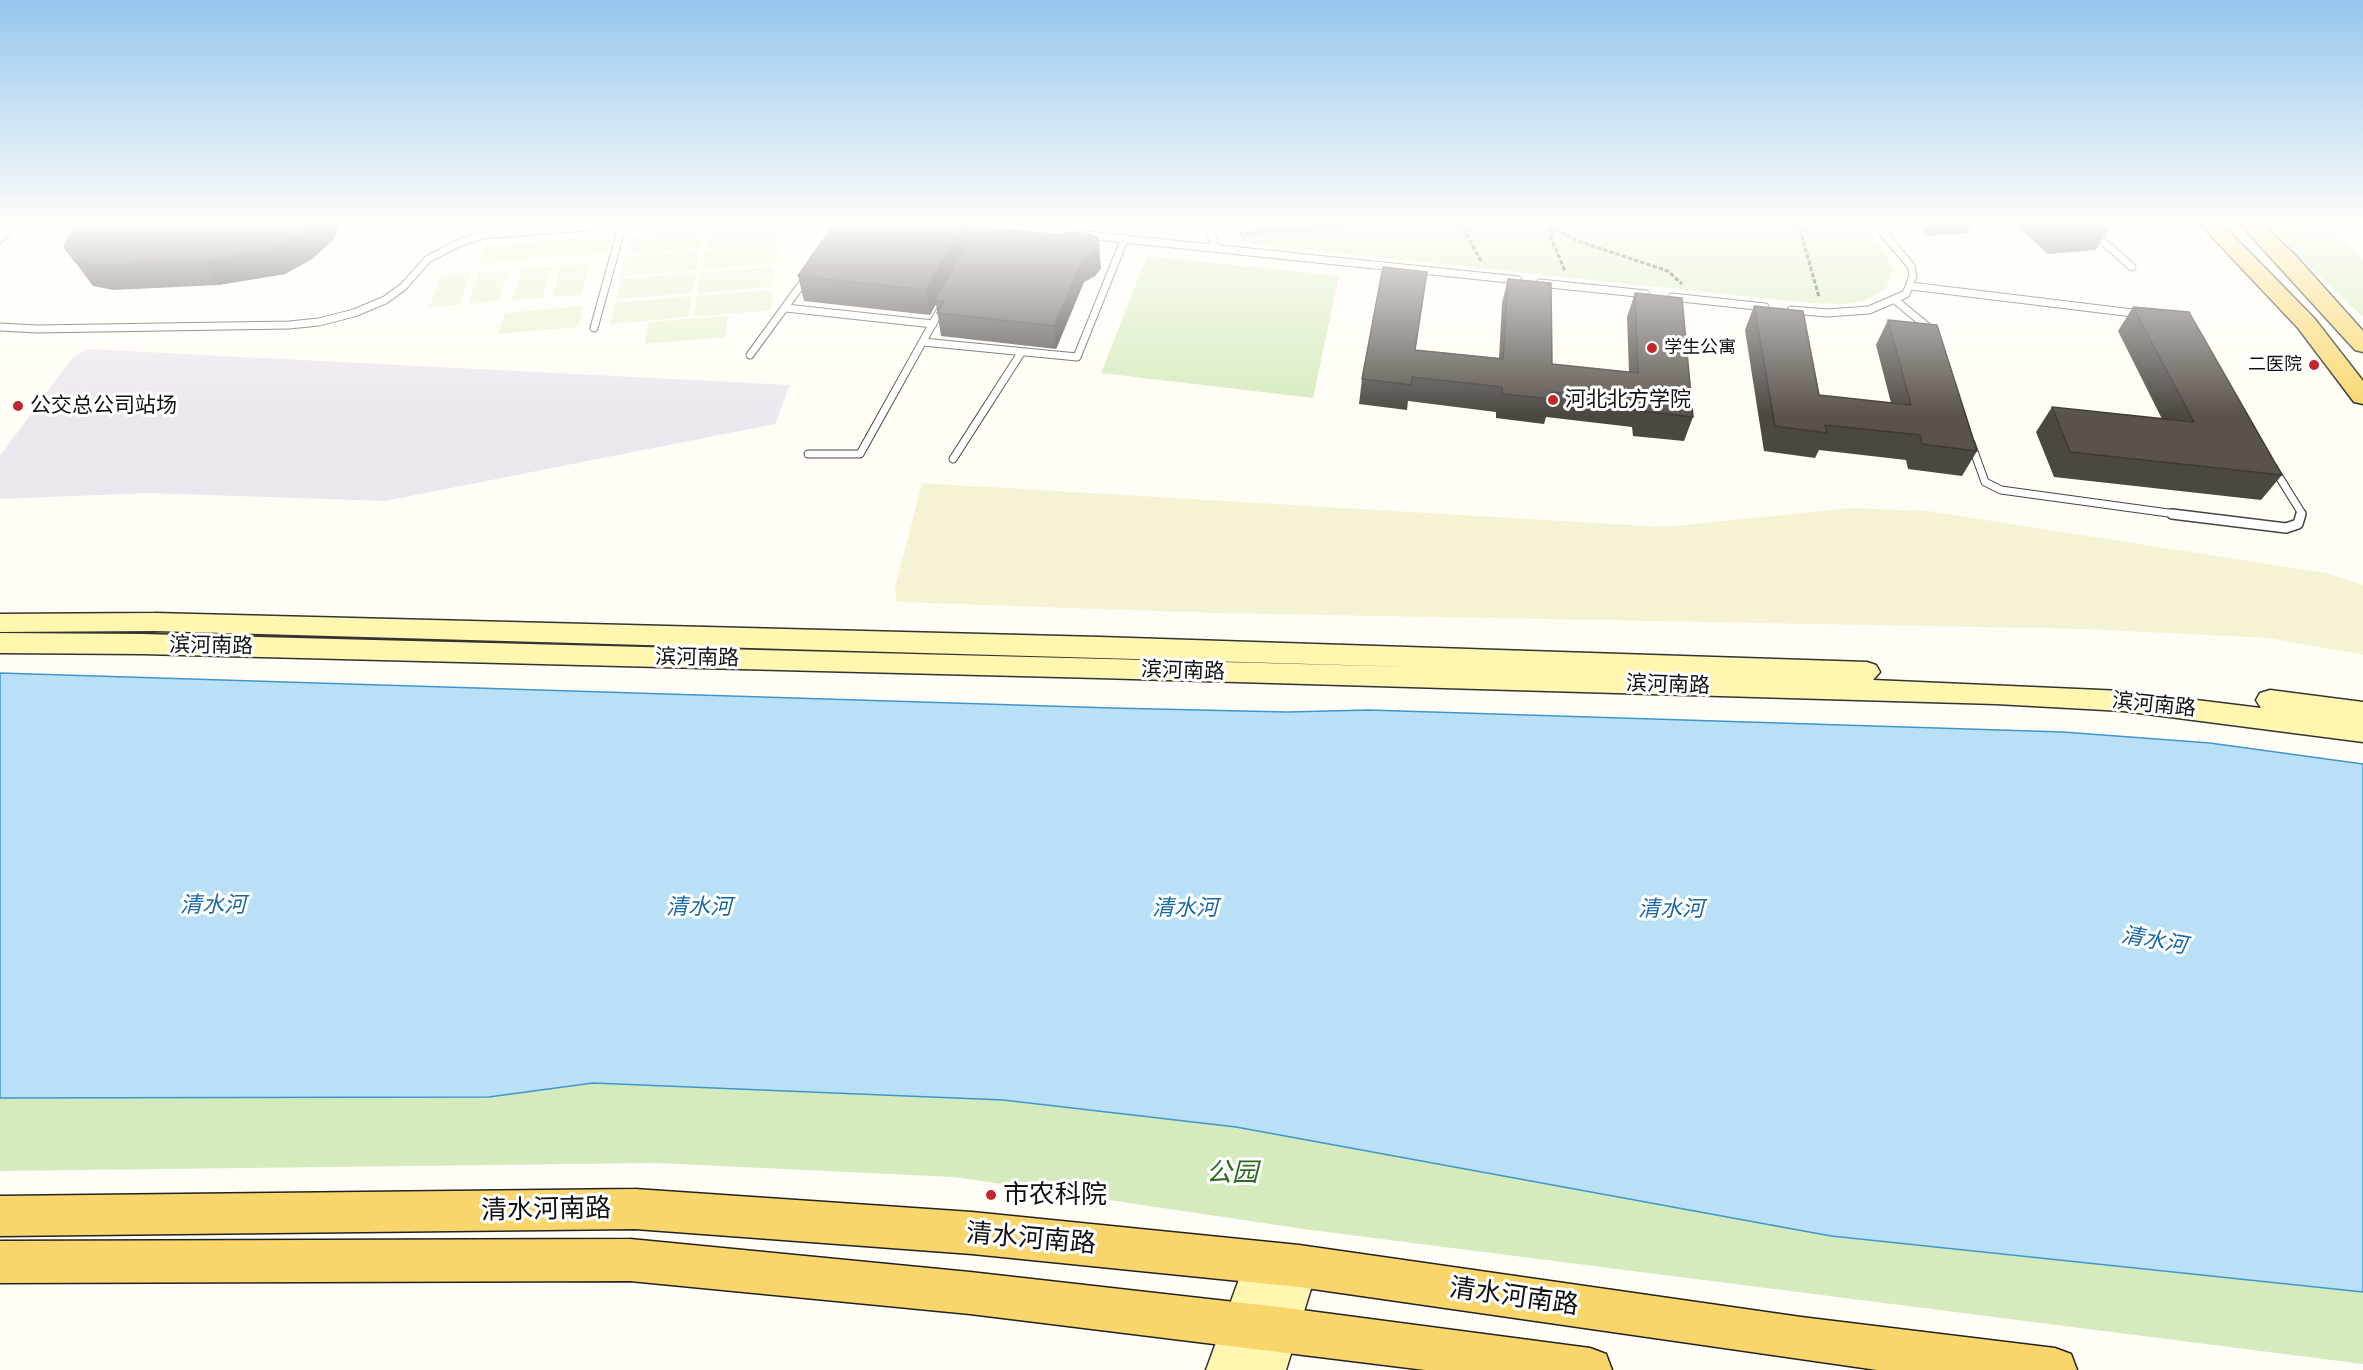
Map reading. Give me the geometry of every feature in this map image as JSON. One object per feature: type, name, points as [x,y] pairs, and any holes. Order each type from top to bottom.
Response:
[{"type":"main road","points":[[2271,287],[2306,323],[2363,397]]},
{"type":"main road","points":[[2311,287],[2363,345]]},
{"type":"main road","name":"滨河南路","points":[[0,623],[155,622],[1028,645],[1872,672],[2026,679],[2170,690],[2363,713]]},
{"type":"main road","name":"滨河南路","points":[[0,643],[142,644],[1087,668],[1996,694],[2124,701],[2363,731]]},
{"type":"main road","name":"清水河南路","points":[[0,1215],[634,1209],[972,1233],[1281,1264],[1801,1339],[2055,1370]]},
{"type":"main road","points":[[0,1262],[630,1260],[970,1293],[1260,1327],[1590,1370]]},
{"type":"main road","points":[[1226,1370],[1260,1327],[1281,1264]]},
{"type":"main road","points":[[1260,1327],[1266,1370]]},
{"type":"lane","points":[[0,327],[37,329],[277,326],[319,322],[354,313],[385,300],[403,287]]},
{"type":"lane","points":[[594,328],[605,287]]},
{"type":"lane","points":[[750,356],[800,287]]},
{"type":"lane","points":[[923,342],[1077,357],[1105,287]]},
{"type":"lane","points":[[1582,287],[1654,295]]},
{"type":"lane","points":[[1781,309],[1821,313],[1869,310],[1906,294],[1910,287]]},
{"type":"lane","points":[[1919,287],[2145,314]]},
{"type":"lane","points":[[808,454],[860,454],[949,295]]},
{"type":"lane","points":[[1665,296],[1770,308]]},
{"type":"lane","points":[[1895,300],[1934,329],[1937,340]]},
{"type":"lane","points":[[786,308],[933,324]]},
{"type":"lane","points":[[953,459],[1021,353]]},
{"type":"lane","points":[[1966,429],[1985,482],[2001,490],[2266,527],[2286,528],[2298,524],[2301,513],[2265,454]]},
{"type":"path","points":[[1684,287],[1688,299]]},
{"type":"path","points":[[1817,287],[1821,313]]},
{"type":"shaded area","points":[[88,349],[790,385],[775,424],[385,501],[148,493],[0,499],[0,456],[73,357]]},
{"type":"shaded area","points":[[922,483],[1665,527],[1850,508],[1928,511],[2326,573],[2363,585],[2363,655],[2268,638],[2084,629],[1214,613],[897,602],[895,587]]},
{"type":"green space","points":[[437,287],[466,287],[459,305],[429,307]]},
{"type":"green space","points":[[474,287],[503,287],[498,301],[468,304]]},
{"type":"green space","points":[[516,287],[545,287],[542,298],[512,300]]},
{"type":"green space","points":[[555,287],[584,287],[582,295],[552,297]]},
{"type":"green space","points":[[619,287],[693,287],[692,293],[616,299]]},
{"type":"green space","points":[[698,287],[772,287],[772,287],[697,293]]},
{"type":"green space","points":[[1135,287],[1337,287],[1313,398],[1101,373]]},
{"type":"green space","points":[[1657,287],[1887,287],[1867,300],[1845,304],[1809,303]]},
{"type":"green space","points":[[2331,287],[2363,287],[2363,317]]},
{"type":"green space","points":[[773,290],[771,310],[694,317],[697,296]]},
{"type":"green space","points":[[692,296],[688,317],[610,324],[615,303]]},
{"type":"green space","points":[[583,306],[578,327],[498,334],[505,313]]},
{"type":"green space","points":[[728,316],[725,337],[645,344],[649,322]]},
{"type":"green space","name":"公园","points":[[593,1083],[1003,1100],[1236,1127],[1831,1236],[2363,1292],[2363,1364],[1311,1230],[954,1177],[656,1163],[0,1171],[0,1098],[489,1097]]},
{"type":"water","name":"清水河","points":[[0,673],[1112,708],[1287,712],[1369,710],[2063,732],[2210,743],[2363,764],[2363,1292],[1831,1236],[1236,1127],[1003,1100],[593,1083],[489,1097],[0,1098]]},
{"type":"building","points":[[898,287],[928,287],[926,290]]},
{"type":"building","points":[[942,287],[1071,287],[1054,326],[937,313],[944,301],[935,300]]},
{"type":"building","points":[[1379,287],[1425,287],[1415,350],[1503,359],[1508,287],[1551,287],[1552,364],[1638,373],[1635,293],[1682,298],[1693,417],[1641,411],[1641,402],[1551,392],[1551,399],[1502,394],[1502,387],[1412,377],[1411,385],[1362,379]]},
{"type":"building","points":[[1754,306],[1803,311],[1819,395],[1911,405],[1888,320],[1937,325],[1977,451],[1922,444],[1920,435],[1825,425],[1827,433],[1775,426]]},
{"type":"building","points":[[2133,307],[2189,312],[2282,475],[2070,452],[2052,407],[2194,422]]},
{"type":"place","name":"学生公寓","points":[[1652,348]]},
{"type":"place","name":"二医院","points":[[2314,365]]},
{"type":"place","name":"河北北方学院","points":[[1553,400]]},
{"type":"place","name":"公交总公司站场","points":[[18,406]]},
{"type":"place","name":"市农科院","points":[[991,1195]]}]
